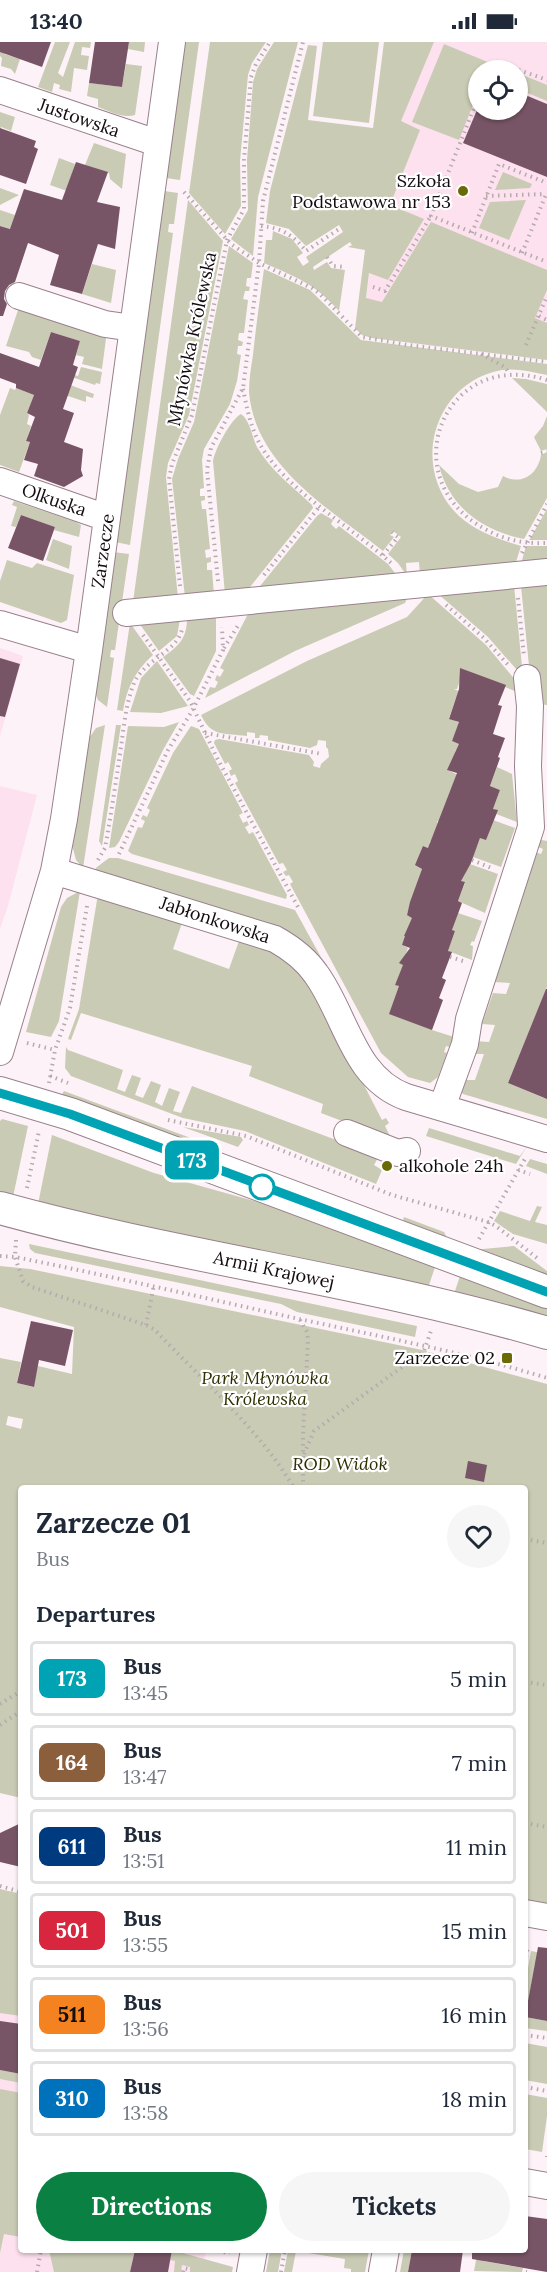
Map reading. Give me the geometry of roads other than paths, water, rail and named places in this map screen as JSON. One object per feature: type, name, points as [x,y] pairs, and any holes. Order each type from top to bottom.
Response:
[{"type":"main road","points":[[0,1093],[70,1114],[547,1292]]},
{"type":"main road","name":"Armii Krajowej","points":[[0,1208],[61,1224],[459,1309],[547,1333]]},
{"type":"main road","points":[[10,1242],[61,1224]]},
{"type":"street","name":"Zarzecze","points":[[0,1052],[54,871],[64,819],[172,42]]},
{"type":"street","name":"Justowska","points":[[0,90],[158,143]]},
{"type":"street","points":[[19,296],[105,324],[133,328]]},
{"type":"street","name":"Olkuska","points":[[0,481],[107,518]]},
{"type":"street","points":[[126,613],[547,572]]},
{"type":"street","points":[[0,624],[89,650]]},
{"type":"street","points":[[442,1107],[465,1044],[469,1019],[530,835],[539,796],[528,766],[530,706],[527,684]]},
{"type":"street","name":"Jabłonkowska","points":[[54,871],[263,934],[290,948],[309,965],[321,982],[360,1057],[374,1078],[394,1092],[442,1107],[538,1146]]},
{"type":"street","points":[[347,1133],[398,1153],[407,1151]]},
{"type":"street","points":[[528,1914],[547,1917]]},
{"type":"street","points":[[528,2183],[547,2187]]},
{"type":"street","points":[[382,2272],[385,2253]]},
{"type":"place","name":"Szkoła Podstawowa nr 153","points":[[463,191]]},
{"type":"place","name":"alkohole 24h","points":[[387,1166]]},
{"type":"place","name":"Zarzecze 02","points":[[507,1358]]},
{"type":"park label","name":"Park Młynówka Królewska","points":[[265,1388]]},
{"type":"park label","name":"ROD Widok","points":[[340,1464]]}]
